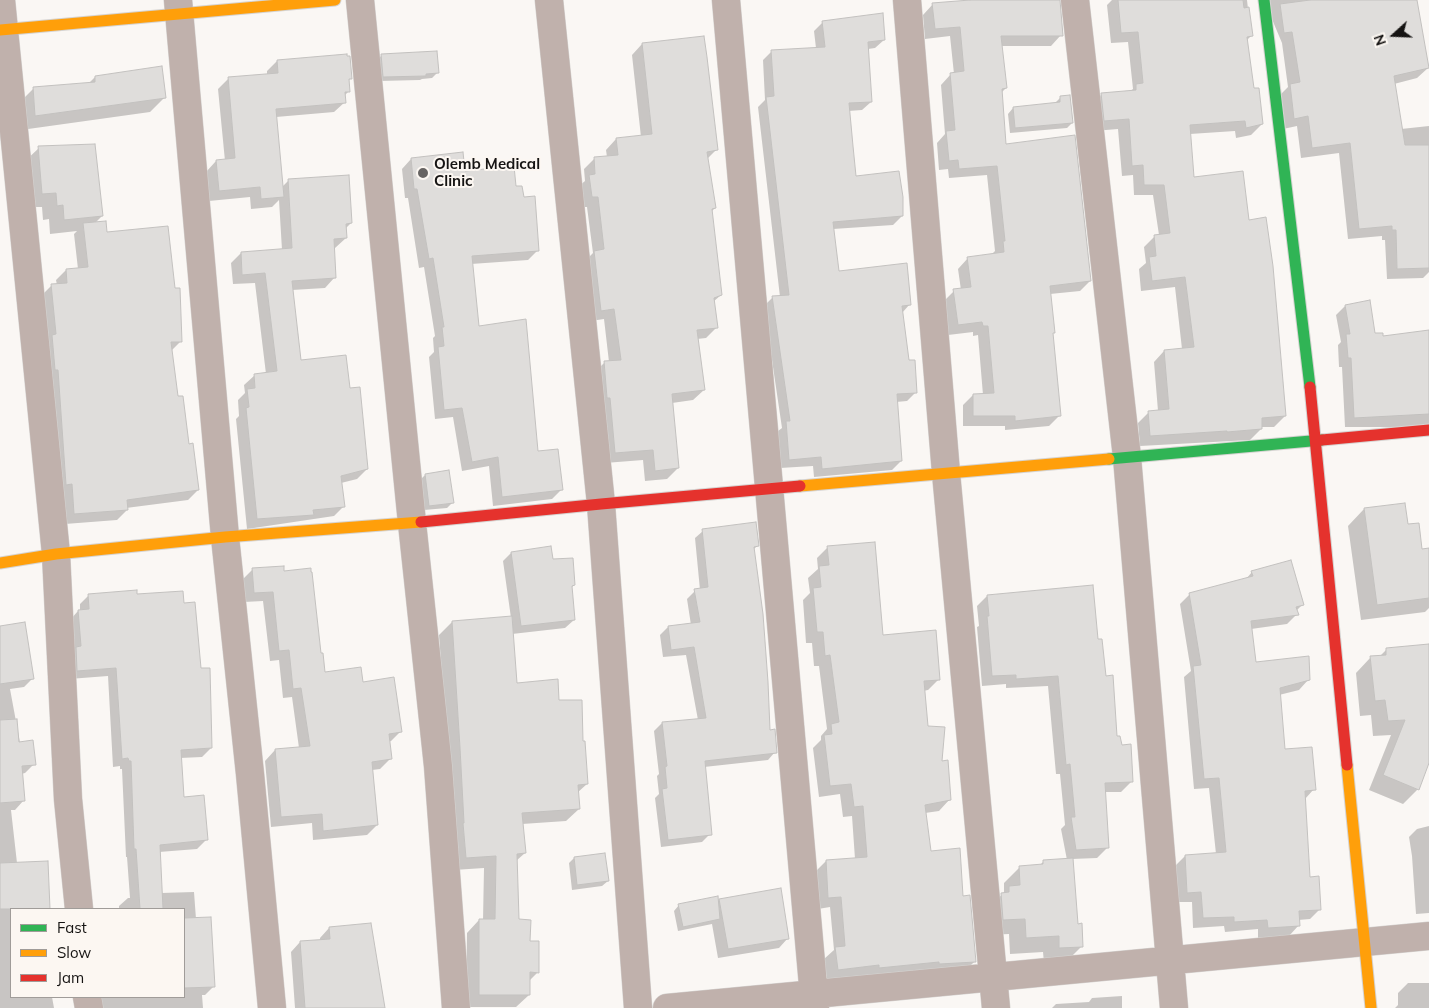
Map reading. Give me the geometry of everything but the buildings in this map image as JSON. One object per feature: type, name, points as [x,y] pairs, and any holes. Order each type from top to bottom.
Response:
[{"type":"street","points":[[2,0],[2,30],[56,554],[68,799],[79,908]]},
{"type":"street","points":[[2,30],[178,7],[335,0]]},
{"type":"street","points":[[360,0],[438,766],[456,1008]]},
{"type":"street","points":[[549,0],[601,504],[638,1008]]},
{"type":"street","points":[[726,0],[814,1001]]},
{"type":"street","points":[[907,0],[946,473],[996,1008]]},
{"type":"street","points":[[1075,0],[1127,457],[1174,1008]]},
{"type":"street","points":[[1264,0],[1316,440],[1371,1008]]},
{"type":"street","points":[[178,7],[225,537],[272,1008]]},
{"type":"street","points":[[0,563],[56,554],[225,537],[412,523],[601,504],[1429,430]]},
{"type":"street","points":[[667,1008],[814,1001],[994,977],[1429,936]]},
{"type":"traffic: fast","points":[[1264,0],[1310,387]]},
{"type":"traffic: fast","points":[[1109,459],[1322,440]]},
{"type":"traffic: slow","points":[[0,30],[335,0]]},
{"type":"traffic: slow","points":[[800,486],[1109,459]]},
{"type":"traffic: slow","points":[[0,563],[56,554],[225,537],[421,522]]},
{"type":"traffic: slow","points":[[1347,765],[1371,1008]]},
{"type":"traffic: jam","points":[[1310,387],[1347,765]]},
{"type":"traffic: jam","points":[[1322,440],[1429,430]]},
{"type":"traffic: jam","points":[[421,522],[800,486]]},
{"type":"place","name":"Olemb Medical Clinic","points":[[423,173]]}]
